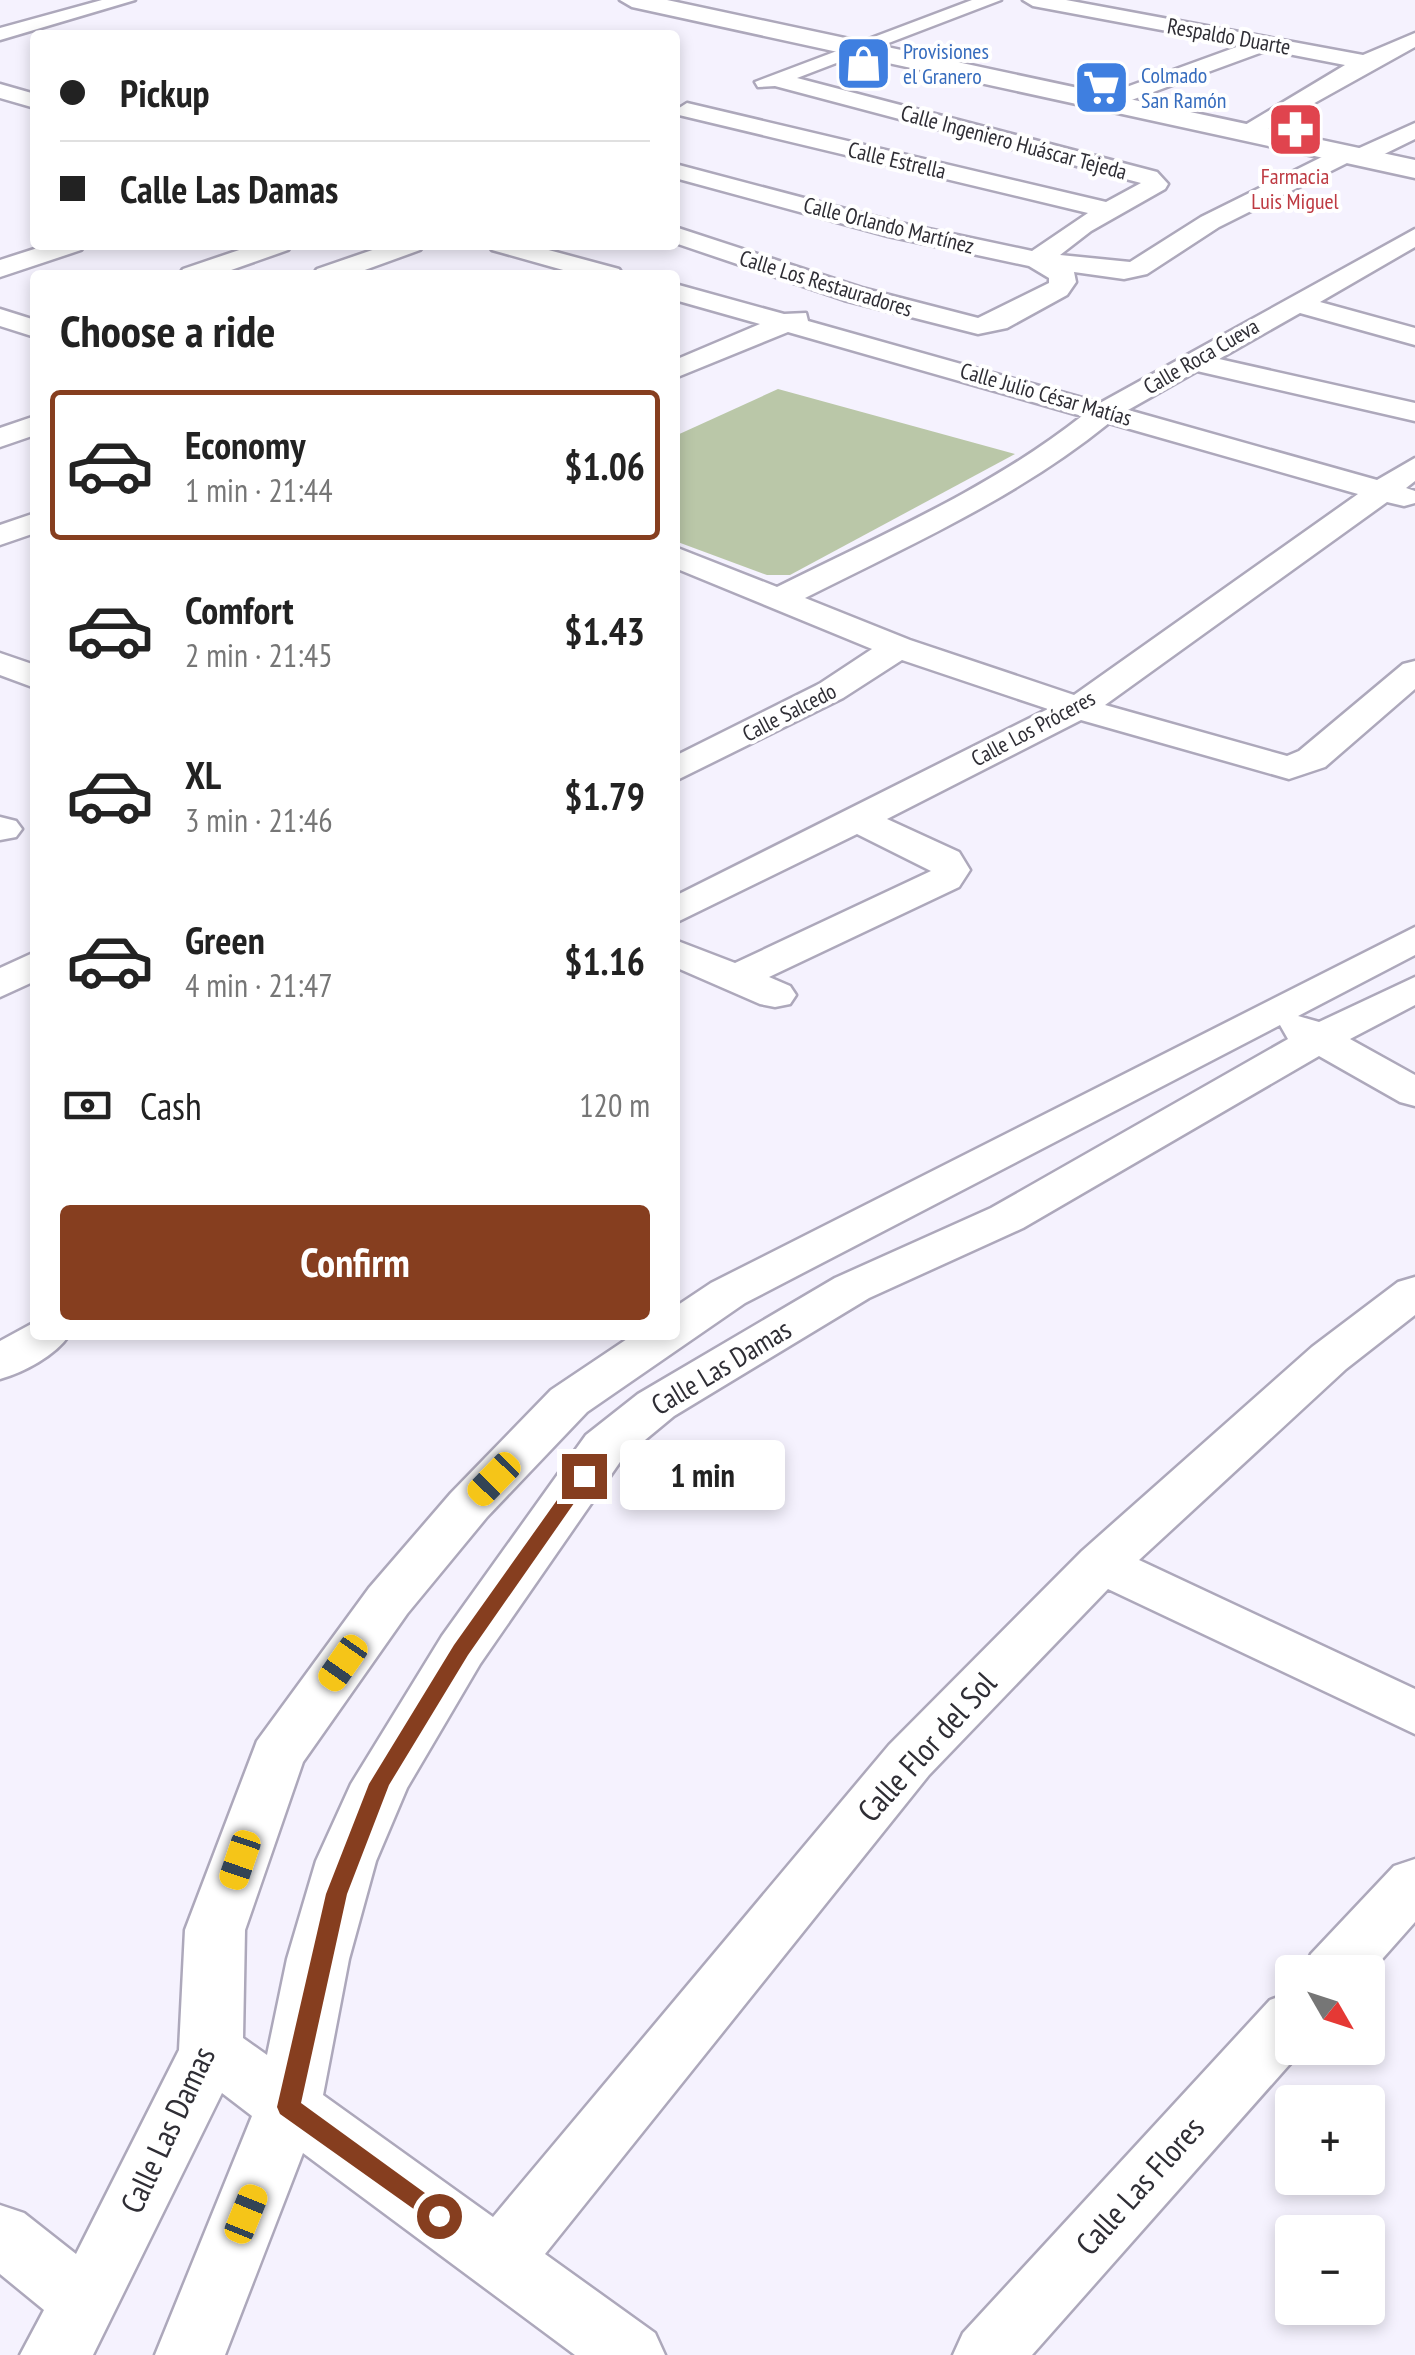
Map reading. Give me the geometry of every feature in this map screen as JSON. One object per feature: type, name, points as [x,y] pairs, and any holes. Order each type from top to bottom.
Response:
[{"type":"street","points":[[0,34],[125,0]]},
{"type":"street","points":[[632,0],[1415,169]]},
{"type":"street","points":[[681,112],[991,0]]},
{"type":"street","name":"Respaldo Duarte","points":[[1033,0],[1365,62]]},
{"type":"street","points":[[1176,26],[1209,8]]},
{"type":"street","points":[[1248,133],[1365,62],[1415,40]]},
{"type":"street","points":[[1107,102],[1268,42]]},
{"type":"street","name":"Calle Ingeniero Huáscar Tejeda","points":[[774,79],[1156,180],[1037,260]]},
{"type":"street","points":[[0,91],[30,100]]},
{"type":"street","name":"Calle Estrella","points":[[681,112],[1108,210]]},
{"type":"street","points":[[1353,156],[1415,130]]},
{"type":"street","name":"Calle Orlando Martínez","points":[[680,172],[888,228],[1037,260],[1105,270],[1138,268],[1210,222],[1353,156]]},
{"type":"street","name":"Calle Los Restauradores","points":[[680,237],[853,294],[978,326],[997,322],[1058,289],[1064,282],[1062,274],[1037,260]]},
{"type":"street","name":"Calle Roca Cueva","points":[[782,598],[976,499],[1050,456],[1106,411],[1415,237]]},
{"type":"street","points":[[0,269],[57,250]]},
{"type":"street","points":[[206,270],[264,250]]},
{"type":"street","points":[[340,270],[396,250]]},
{"type":"street","points":[[519,250],[592,270]]},
{"type":"street","points":[[518,270],[548,258]]},
{"type":"street","name":"Calle Julio César Matías","points":[[680,293],[1415,501]]},
{"type":"street","points":[[680,368],[853,294]]},
{"type":"street","points":[[1295,304],[1415,337]]},
{"type":"street","points":[[0,318],[30,328]]},
{"type":"street","points":[[0,343],[30,332]]},
{"type":"street","points":[[1190,361],[1415,412]]},
{"type":"street","points":[[0,438],[30,427]]},
{"type":"street","name":"Calle Los Próceres","points":[[680,909],[1078,708],[1415,467]]},
{"type":"street","points":[[0,536],[30,524]]},
{"type":"street","points":[[680,559],[898,647],[1078,708],[1289,768],[1312,759],[1415,671]]},
{"type":"street","points":[[0,655],[30,642]]},
{"type":"street","name":"Calle Salcedo","points":[[680,768],[831,692],[898,647]]},
{"type":"street","points":[[0,663],[30,676]]},
{"type":"street","points":[[734,978],[945,879],[952,870],[945,860],[856,819]]},
{"type":"street","name":"Calle Las Damas","points":[[680,1326],[728,1293],[1415,939]]},
{"type":"street","points":[[680,954],[775,995]]},
{"type":"street","points":[[0,985],[30,967]]},
{"type":"street","name":"Calle Las Damas","points":[[190,2355],[288,2107],[318,1959],[341,1878],[380,1784],[461,1650],[604,1447],[629,1424],[852,1288],[1008,1218],[1318,1039],[1415,989]]},
{"type":"street","points":[[1268,1012],[1415,1093]]},
{"type":"street","name":"Calle Flor del Sol","points":[[499,2260],[909,1760],[1101,1564],[1329,1358],[1415,1292]]},
{"type":"street","points":[[0,1364],[37,1340]]},
{"type":"street","name":"Calle Las Damas","points":[[70,2329],[211,2050],[215,1930],[277,1756],[388,1601],[469,1504],[568,1401],[659,1340]]},
{"type":"street","points":[[568,1401],[629,1424]]},
{"type":"street","points":[[1101,1564],[1415,1713]]},
{"type":"street","points":[[1352,1955],[1406,1907]]},
{"type":"street","name":"Calle Las Flores","points":[[988,2355],[1275,2037]]},
{"type":"street","points":[[211,2050],[630,2355]]},
{"type":"street","points":[[0,2234],[70,2329]]},
{"type":"green space","points":[[778,389],[1015,454],[790,575],[767,575],[680,543],[680,434]]},
{"type":"place","name":"Provisiones el Granero","points":[[864,64]]},
{"type":"place","name":"Colmado San Ramón","points":[[1102,88]]},
{"type":"place","name":"Farmacia Luis Miguel","points":[[1295,129]]},
{"type":"route","points":[[439,2216],[288,2107],[318,1959],[336,1894],[380,1784],[461,1650],[584,1476]]}]
